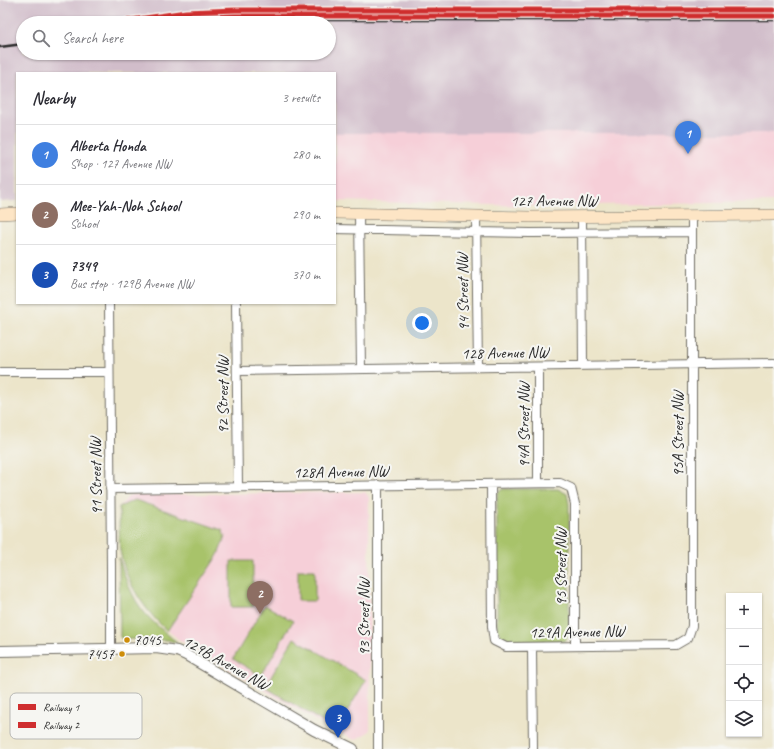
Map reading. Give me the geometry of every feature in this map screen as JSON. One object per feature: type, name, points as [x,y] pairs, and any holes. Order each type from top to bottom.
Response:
[{"type":"main road","name":"127 Avenue NW","points":[[336,213],[476,217],[774,215]]},
{"type":"main road","points":[[0,214],[16,214]]},
{"type":"street","points":[[359,214],[361,369]]},
{"type":"street","name":"95A Street NW","points":[[676,645],[688,638],[692,626],[692,216]]},
{"type":"street","name":"94 Street NW","points":[[476,217],[478,367]]},
{"type":"street","points":[[582,217],[583,366]]},
{"type":"street","name":"127 Avenue NW","points":[[336,229],[582,233],[692,232]]},
{"type":"street","name":"91 Street NW","points":[[109,304],[111,649]]},
{"type":"street","name":"92 Street NW","points":[[236,304],[238,487]]},
{"type":"street","name":"128 Avenue NW","points":[[237,371],[774,363]]},
{"type":"street","name":"94A Street NW","points":[[538,366],[538,484]]},
{"type":"street","points":[[0,372],[109,372]]},
{"type":"street","name":"128A Avenue NW","points":[[110,489],[560,483],[572,488]]},
{"type":"street","name":"129A Avenue NW","points":[[492,484],[492,627],[494,641],[506,647],[676,645]]},
{"type":"street","name":"93 Street NW","points":[[378,486],[378,749]]},
{"type":"street","name":"95 Street NW","points":[[572,488],[575,504],[575,646]]},
{"type":"street","points":[[532,647],[533,749]]},
{"type":"street","name":"129B Avenue NW","points":[[0,652],[156,648],[178,651],[314,730],[353,749]]},
{"type":"shaded area","points":[[0,0],[774,0],[774,133],[336,133],[336,72],[16,72],[16,201],[0,202]]},
{"type":"shaded area","points":[[336,133],[774,133],[774,202],[533,206],[336,201]]},
{"type":"shaded area","points":[[365,492],[369,497],[370,731],[355,740],[325,726],[178,639],[155,619],[138,597],[129,580],[120,549],[119,507],[130,495]]},
{"type":"green space","points":[[503,489],[558,489],[567,494],[569,504],[569,636],[564,641],[511,642],[502,638],[497,629],[497,497],[498,492]]},
{"type":"green space","points":[[135,500],[222,530],[225,537],[218,555],[167,631],[151,614],[137,595],[131,584],[120,550],[119,507]]},
{"type":"green space","points":[[119,558],[128,585],[136,601],[152,621],[178,643],[168,640],[122,639],[120,637]]},
{"type":"green space","points":[[231,561],[253,561],[253,607],[231,607]]},
{"type":"green space","points":[[298,570],[315,570],[315,601],[298,601]]},
{"type":"green space","points":[[265,605],[293,621],[261,676],[233,659]]},
{"type":"green space","points":[[294,638],[366,680],[336,730],[265,687]]},
{"type":"railway","points":[[336,20],[774,20]]},
{"type":"railway","points":[[0,47],[16,45]]},
{"type":"rail line","name":"1","points":[[159,16],[186,12],[235,10],[774,10]]},
{"type":"rail line","name":"2","points":[[235,16],[336,16]]},
{"type":"rail line","name":"2","points":[[336,16],[774,16]]},
{"type":"place","name":"Alberta Honda","points":[[688,154]]},
{"type":"place","name":"Mee-Yah-Noh School","points":[[260,614]]},
{"type":"place","name":"7045","points":[[127,640]]},
{"type":"place","name":"7457","points":[[122,654]]},
{"type":"place","name":"7349","points":[[338,738]]}]
